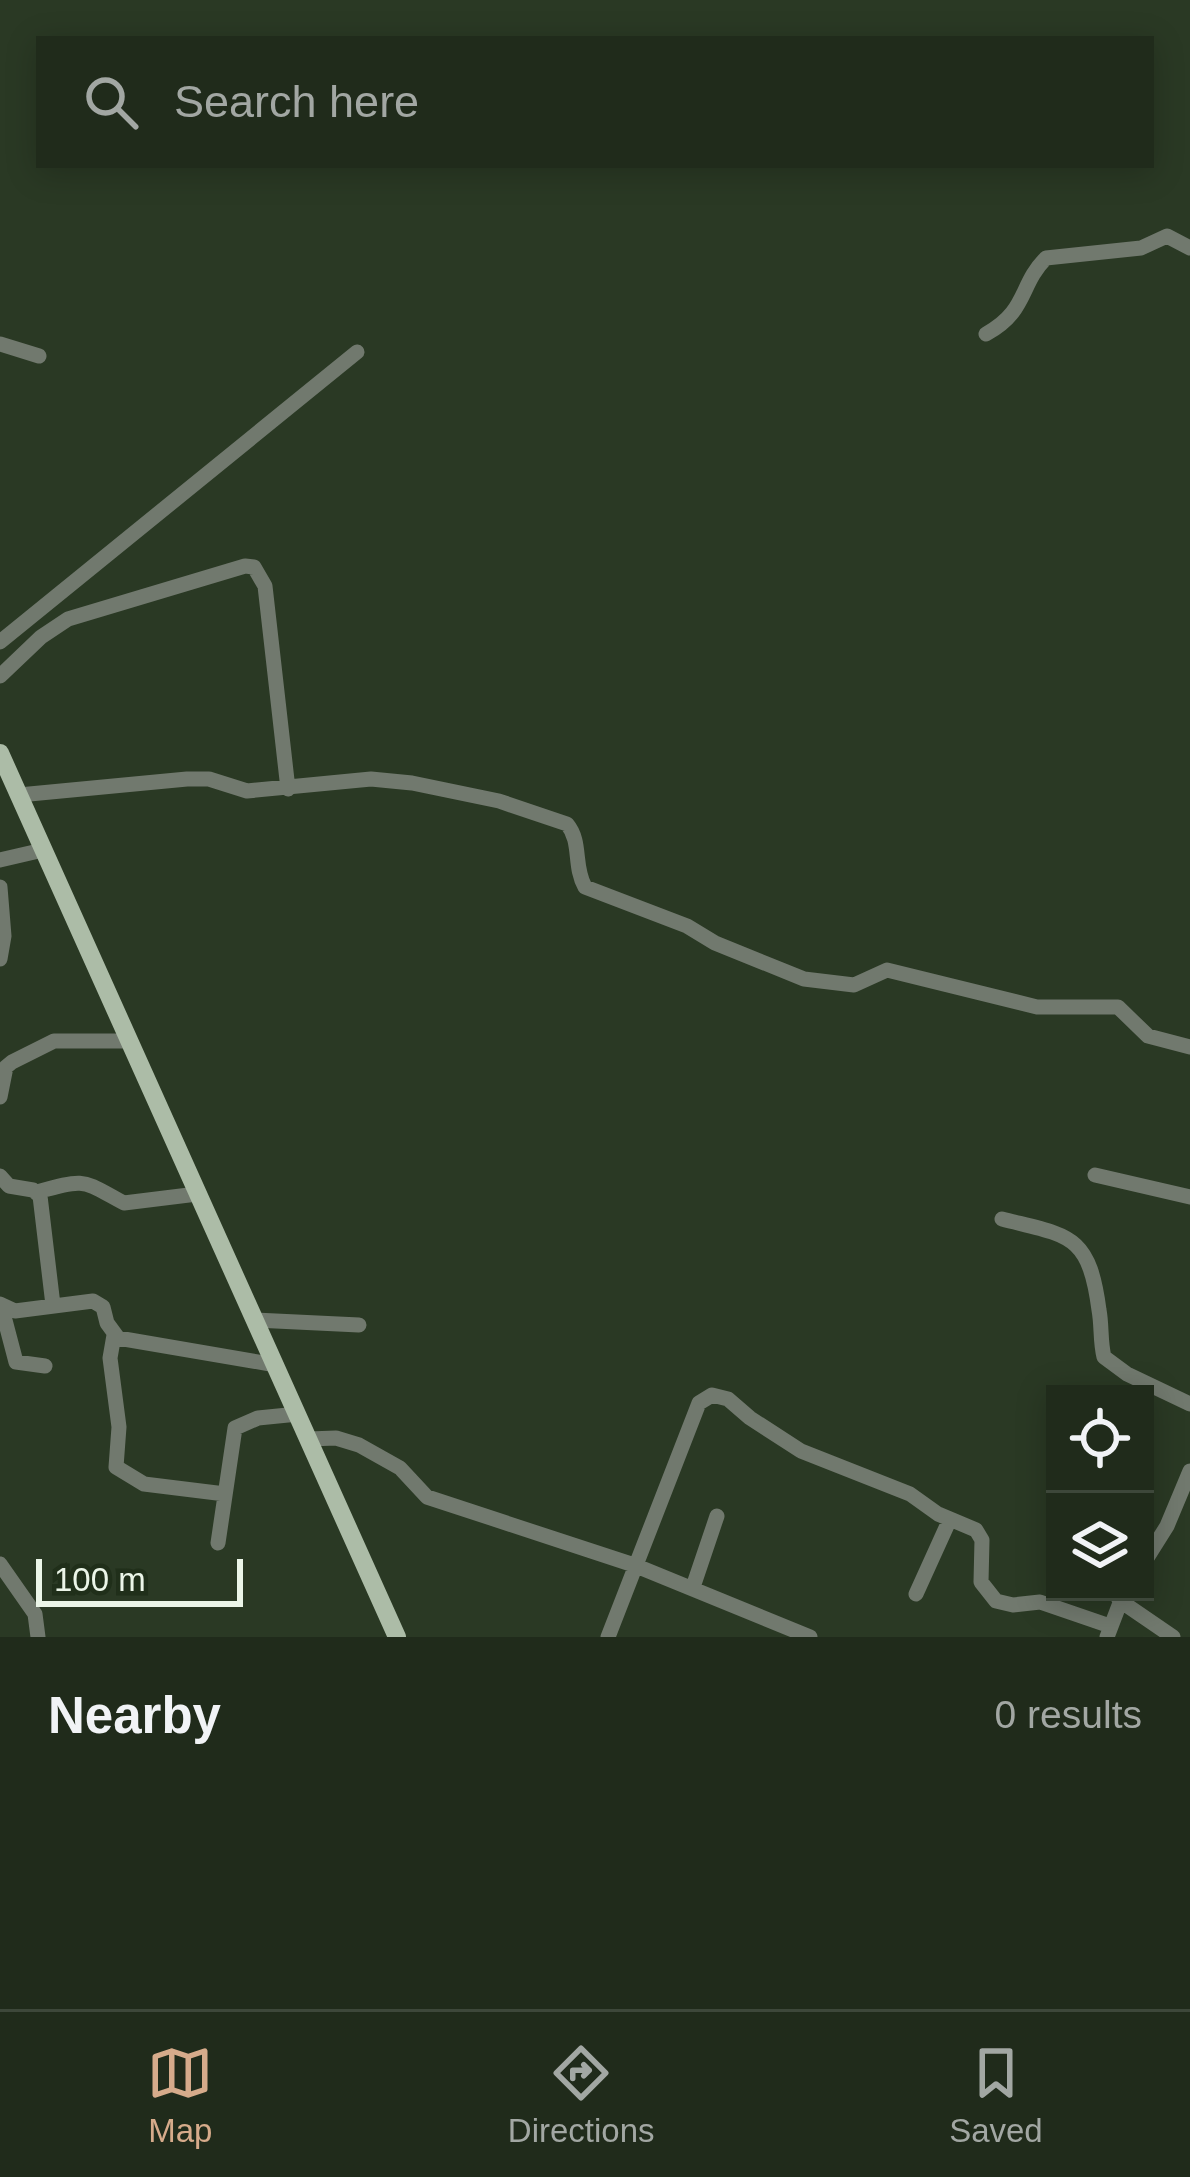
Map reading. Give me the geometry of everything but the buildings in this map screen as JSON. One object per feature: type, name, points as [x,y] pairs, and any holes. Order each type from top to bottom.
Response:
[{"type":"main road","points":[[0,753],[397,1637]]},
{"type":"street","points":[[986,334],[1012,315],[1046,258],[1141,248],[1167,236],[1190,248]]},
{"type":"street","points":[[0,344],[39,356]]},
{"type":"street","points":[[0,642],[357,352]]},
{"type":"street","points":[[0,676],[68,619],[254,567],[266,586],[288,789]]},
{"type":"street","points":[[19,795],[187,779],[208,779],[238,790],[371,779],[459,791],[567,824],[576,837],[578,873],[585,887],[687,926],[781,972],[854,985],[887,970],[1037,1007],[1118,1007],[1148,1036],[1190,1047]]},
{"type":"street","points":[[0,860],[44,850]]},
{"type":"street","points":[[0,887],[4,936],[0,959]]},
{"type":"street","points":[[0,1097],[7,1067],[54,1041],[128,1041]]},
{"type":"street","points":[[1095,1175],[1190,1197]]},
{"type":"street","points":[[0,1176],[9,1186],[37,1192],[84,1183],[124,1203],[197,1194]]},
{"type":"street","points":[[37,1192],[53,1305]]},
{"type":"street","points":[[1002,1219],[1062,1234],[1082,1250],[1090,1264],[1104,1357],[1140,1385]]},
{"type":"street","points":[[0,1304],[15,1311],[99,1303],[114,1335],[110,1358],[119,1427],[116,1467],[144,1484],[225,1494]]},
{"type":"street","points":[[0,1304],[16,1362],[45,1366]]},
{"type":"street","points":[[255,1320],[358,1325]]},
{"type":"street","points":[[114,1335],[276,1365]]},
{"type":"street","points":[[1154,1392],[1190,1404]]},
{"type":"street","points":[[608,1637],[699,1403],[712,1395],[728,1399],[801,1451],[910,1494],[980,1534],[981,1582],[996,1601],[1040,1602],[1109,1632],[1120,1601]]},
{"type":"street","points":[[218,1543],[235,1428],[258,1418],[298,1414]]},
{"type":"street","points":[[309,1439],[336,1438],[359,1445],[400,1468],[427,1497],[634,1565],[810,1637]]},
{"type":"street","points":[[1154,1547],[1190,1471]]},
{"type":"street","points":[[693,1587],[717,1516]]},
{"type":"street","points":[[916,1594],[950,1519]]},
{"type":"street","points":[[0,1564],[35,1613],[38,1637]]},
{"type":"street","points":[[1128,1601],[1173,1637]]}]
